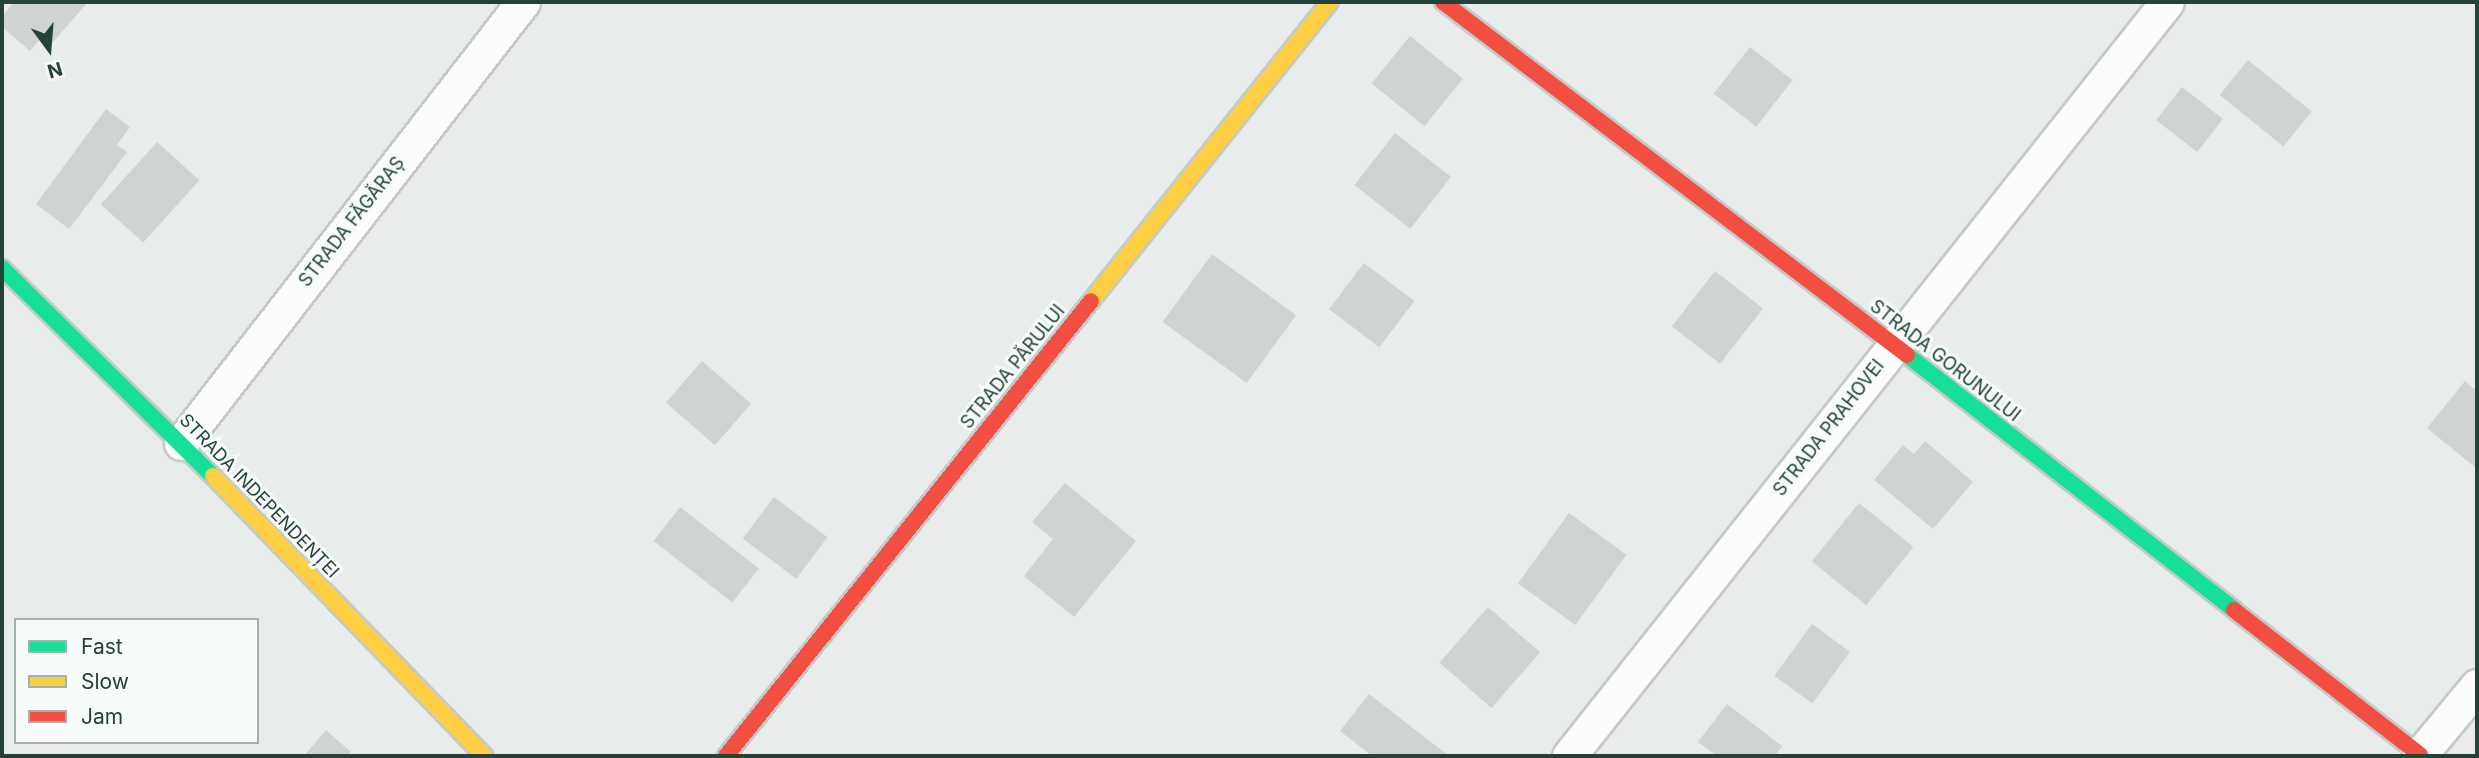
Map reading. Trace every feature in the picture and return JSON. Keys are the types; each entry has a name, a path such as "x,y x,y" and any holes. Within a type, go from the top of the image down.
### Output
{"street":[{"name":"STRADA FĂGĂRAȘ","path":"181,443 523,2"},
{"name":"STRADA PĂRULUI","path":"726,756 1330,2"},
{"name":"STRADA GORUNULUI","path":"1443,2 1895,346 2419,755"},
{"name":"STRADA PRAHOVEI","path":"1569,756 2168,2"},
{"name":"STRADA INDEPENDENȚEI","path":"2,268 181,443 479,755"},
{"path":"2419,755 2477,686"}],"building":[{"path":"14,2 88,2 53,42 44,35 30,51 2,27 2,16"},
{"path":"1410,36 1463,79 1424,126 1372,83"},
{"path":"1750,47 1793,80 1756,127 1714,93"},
{"path":"2248,60 2312,112 2283,147 2220,95"},
{"path":"2182,87 2223,119 2197,152 2156,120"},
{"path":"106,109 130,127 117,145 127,152 69,229 36,204"},
{"path":"1395,133 1451,177 1410,229 1354,185"},
{"path":"157,142 199,180 143,243 101,204"},
{"path":"1212,254 1296,315 1247,383 1163,322"},
{"path":"1364,263 1414,301 1379,347 1329,309"},
{"path":"1715,271 1763,309 1720,364 1672,326"},
{"path":"702,361 751,404 715,445 666,403"},
{"path":"2465,381 2477,391 2477,469 2427,428"},
{"path":"1925,441 1973,482 1933,529 1874,480 1903,445 1914,454"},
{"path":"1065,483 1136,541 1074,617 1024,576 1053,539 1032,522"},
{"path":"774,497 828,537 796,579 743,539"},
{"path":"1859,503 1913,547 1866,605 1812,561"},
{"path":"680,507 759,569 732,602 654,541"},
{"path":"1569,513 1626,555 1575,625 1518,583"},
{"path":"1488,607 1540,652 1492,708 1439,663"},
{"path":"1812,624 1850,652 1812,703 1774,676"},
{"path":"1369,694 1449,756 1372,756 1340,731"},
{"path":"1727,704 1782,746 1775,756 1717,756 1698,742"},
{"path":"326,730 351,752 347,756 304,756"}],"traffic: fast":[{"path":"2,268 213,476"},
{"path":"1907,355 2234,610"}],"traffic: slow":[{"path":"1091,301 1330,2"},
{"path":"213,476 484,756"}],"traffic: jam":[{"path":"1443,2 1907,355"},
{"path":"726,756 1091,301"},
{"path":"2234,610 2420,755"}]}
